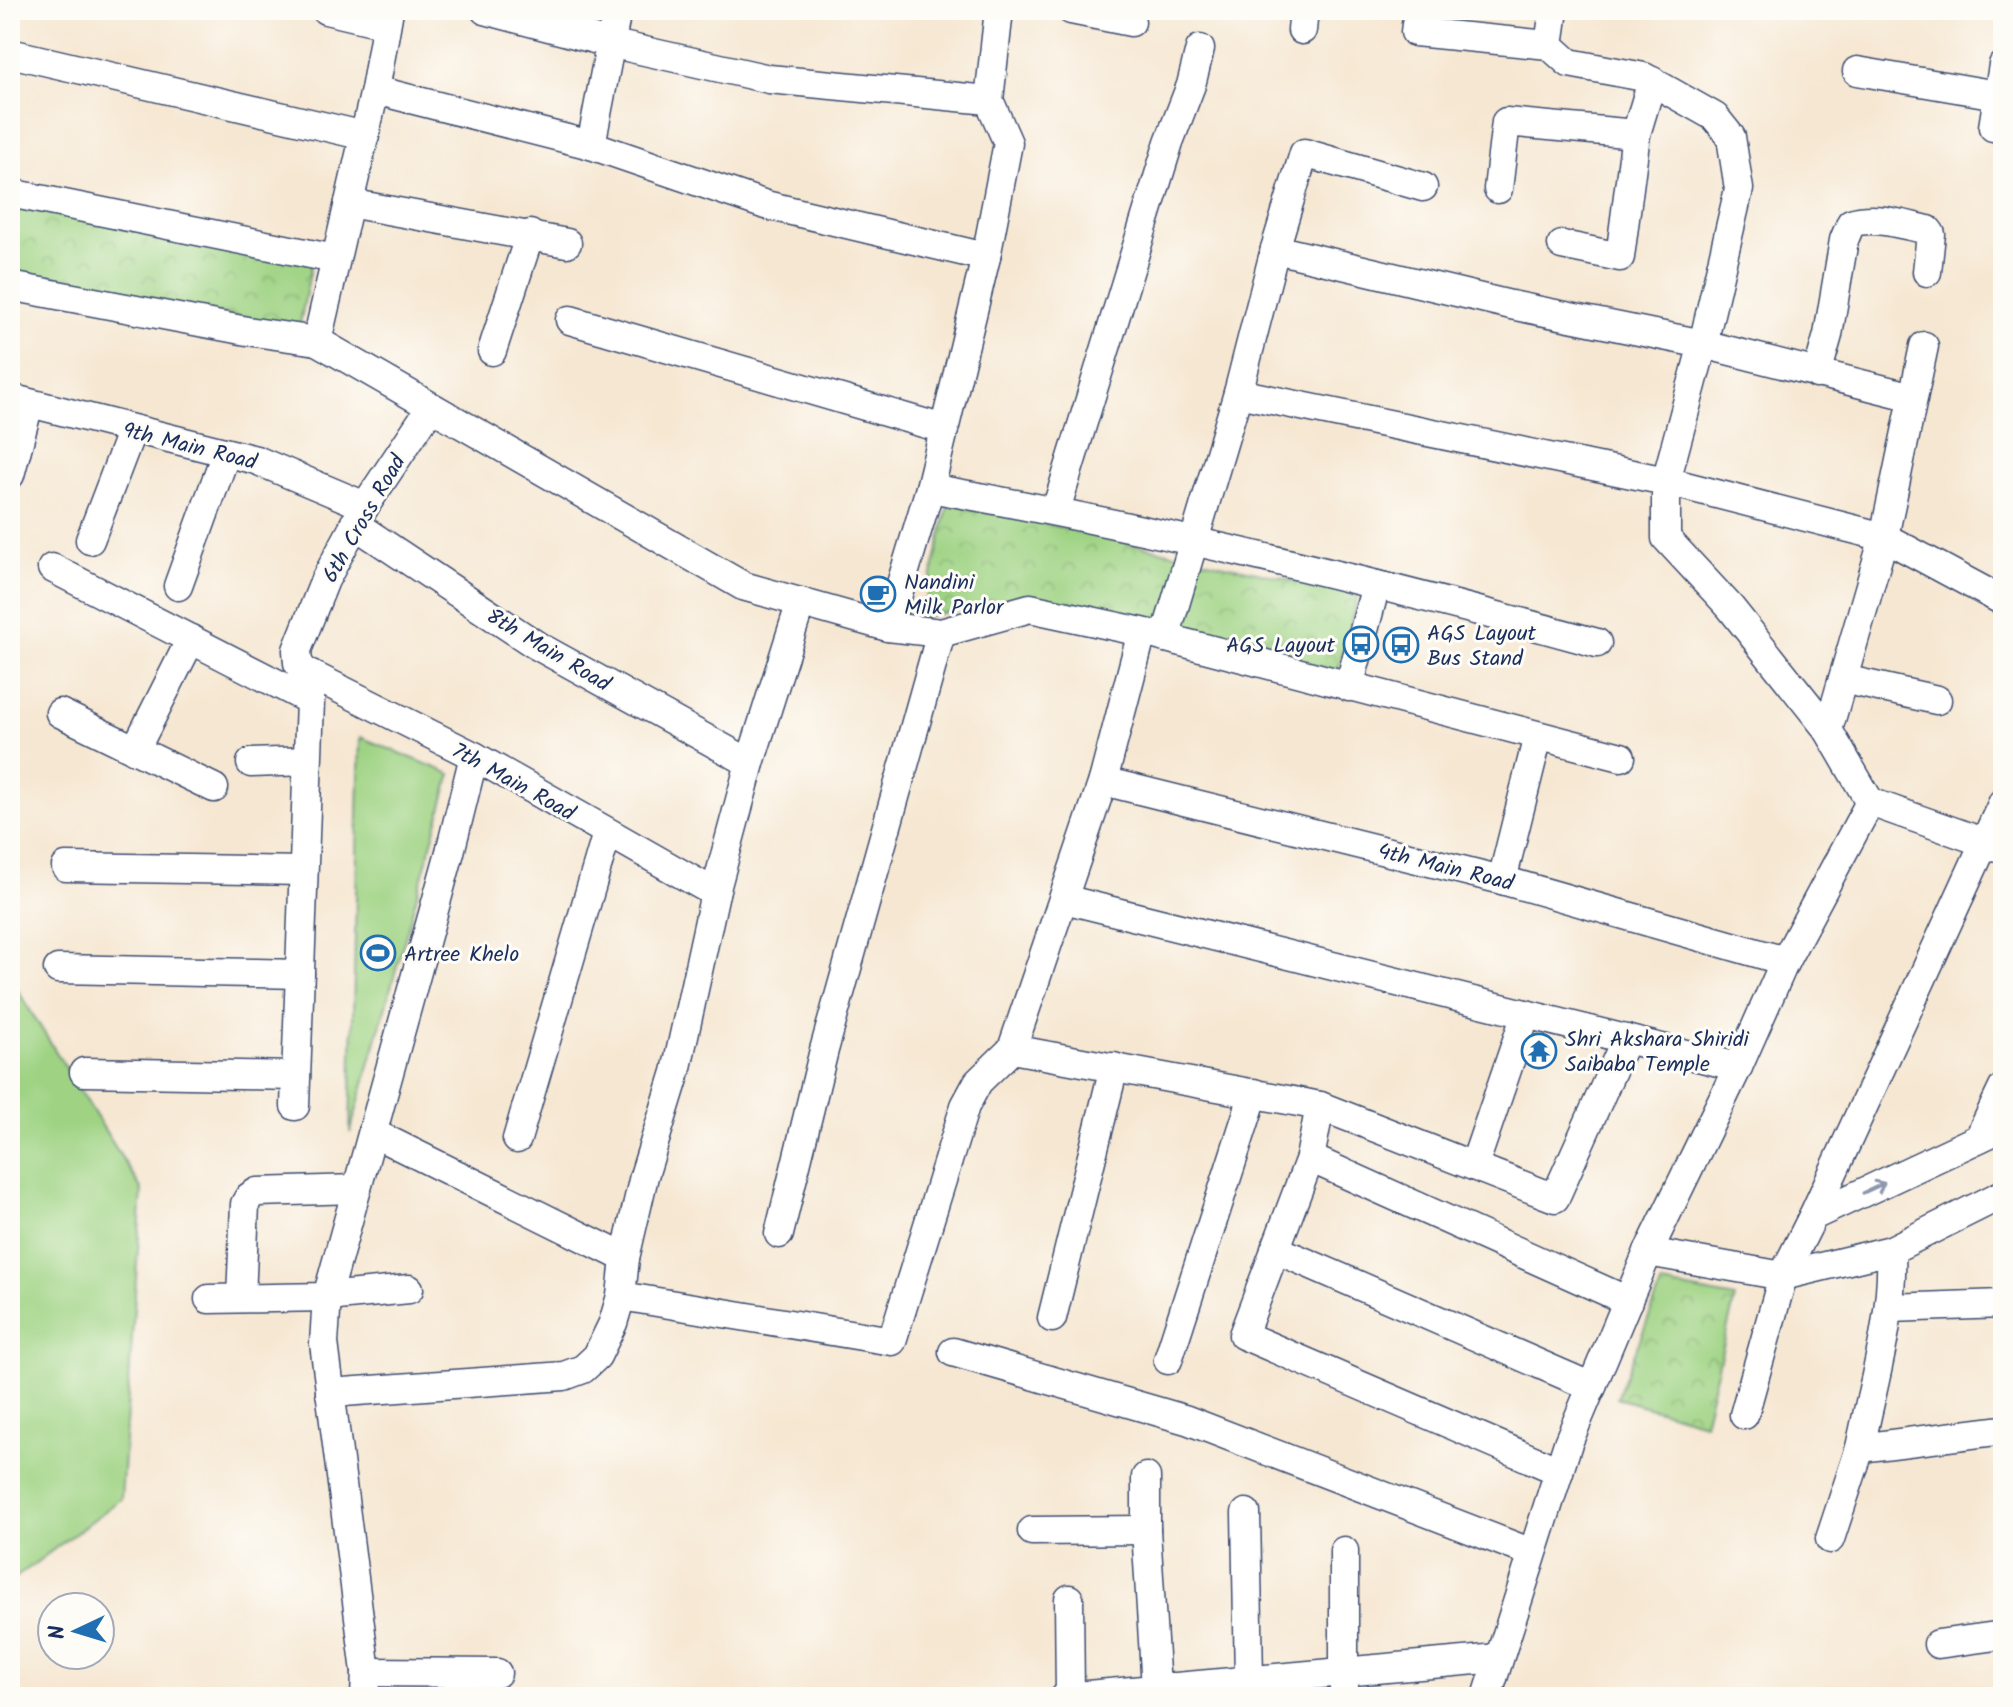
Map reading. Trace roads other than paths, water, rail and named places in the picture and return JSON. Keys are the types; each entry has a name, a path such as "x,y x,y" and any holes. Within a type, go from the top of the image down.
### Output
{"street":[{"path":"317,341 365,136 388,17 326,10"},
{"path":"485,10 609,43 769,79 989,100"},
{"path":"591,145 617,10"},
{"path":"888,627 930,488 986,257 1008,143 989,100 999,10"},
{"path":"1071,10 1131,22"},
{"path":"1418,10 1415,32 1549,45 1569,63 1644,77 1715,117 1731,137 1739,189 1703,344 1666,481 1666,538 1730,607 1828,730 1870,802 1994,845"},
{"path":"1549,45 1554,10"},
{"path":"1056,510 1200,49"},
{"path":"10,53 365,136"},
{"path":"1993,127 2003,65"},
{"path":"1857,71 1997,95"},
{"path":"1562,245 1620,257 1636,134 1652,81"},
{"path":"375,90 591,145 766,205 986,257"},
{"path":"1498,189 1505,125 1510,121 1636,134"},
{"path":"621,1296 892,1341 965,1106 978,1082 1012,1049 1154,635 1192,542 1238,393 1275,249 1304,153 1423,187"},
{"path":"10,193 335,259"},
{"path":"349,203 567,243"},
{"path":"1817,374 1828,335 1844,240 1851,223 1859,220 1893,223 1928,230 1931,234 1927,272"},
{"path":"492,351 530,234"},
{"path":"1275,249 1511,305 1703,344 1913,397"},
{"path":"10,286 247,331 317,341 743,586 888,627 941,633 1030,608 1154,635 1621,757"},
{"path":"570,320 944,429"},
{"path":"1828,730 1884,537 1924,346"},
{"path":"1238,393 1666,481 1884,537 2003,601"},
{"path":"10,475 19,401"},
{"name":"9th Main Road","path":"19,401 256,460 360,515"},
{"name":"6th Cross Road","path":"310,687 298,663 297,650 325,580 360,515 431,407"},
{"path":"90,540 132,430"},
{"path":"178,586 226,453"},
{"path":"930,488 1056,510 1376,585 1597,643"},
{"name":"8th Main Road","path":"360,515 536,645 750,763"},
{"name":"7th Main Road","path":"52,568 191,639 474,756 715,893"},
{"path":"1349,687 1376,585"},
{"path":"330,1393 564,1376 583,1369 597,1356 613,1323 621,1296 625,1258 644,1176 676,1072 715,893 750,763 801,602"},
{"path":"779,1234 824,1050 941,633"},
{"path":"135,750 191,639"},
{"path":"1843,679 1937,700"},
{"path":"295,1106 310,687"},
{"path":"60,713 214,788"},
{"path":"1502,880 1538,736"},
{"path":"474,756 327,1297 324,1343 366,1684 497,1673"},
{"path":"251,763 307,761"},
{"name":"4th Main Road","path":"1103,781 1502,880 1785,961"},
{"path":"1487,1697 1559,1471 1648,1252 1738,1067 1785,961 1870,802"},
{"path":"1744,1415 1783,1276 1994,845 2003,802"},
{"path":"517,1139 607,833"},
{"path":"66,867 303,871"},
{"path":"1064,899 1738,1067"},
{"path":"58,969 300,974"},
{"path":"1474,1166 1526,1014"},
{"path":"1012,1049 1320,1106 1555,1198 1626,1039"},
{"path":"1052,1318 1114,1067"},
{"path":"84,1072 296,1076"},
{"path":"1813,1216 1991,1133 2003,1088"},
{"path":"1168,1360 1254,1093"},
{"path":"1320,1106 1310,1158 1243,1335 1559,1471"},
{"path":"373,1133 625,1258"},
{"path":"1310,1158 1628,1301"},
{"path":"241,1298 245,1204 249,1197 257,1192 357,1189"},
{"path":"1648,1252 1783,1276 1891,1250 2003,1194"},
{"path":"1275,1249 1592,1387"},
{"path":"1830,1539 1860,1448 1890,1308 1893,1278 1891,1250"},
{"path":"209,1299 327,1297 409,1289"},
{"path":"1890,1308 2003,1304"},
{"path":"953,1352 1187,1420 1532,1553"},
{"path":"1860,1448 2003,1430"},
{"path":"1146,1477 1146,1530 1156,1688"},
{"path":"1246,1513 1249,1680"},
{"path":"1032,1531 1146,1530"},
{"path":"1344,1551 1344,1684"},
{"path":"1069,1599 1068,1696 1249,1680 1344,1684 1498,1658"},
{"path":"1938,1644 2003,1635"}],"place":[{"name":"Nandini Milk Parlor","path":"878,594"},
{"name":"AGS Layout","path":"1361,644"},
{"name":"AGS Layout Bus Stand","path":"1401,645"},
{"name":"Artree Khelo","path":"378,953"},
{"name":"Shri Akshara Shiridi Saibaba Temple","path":"1539,1051"}]}
